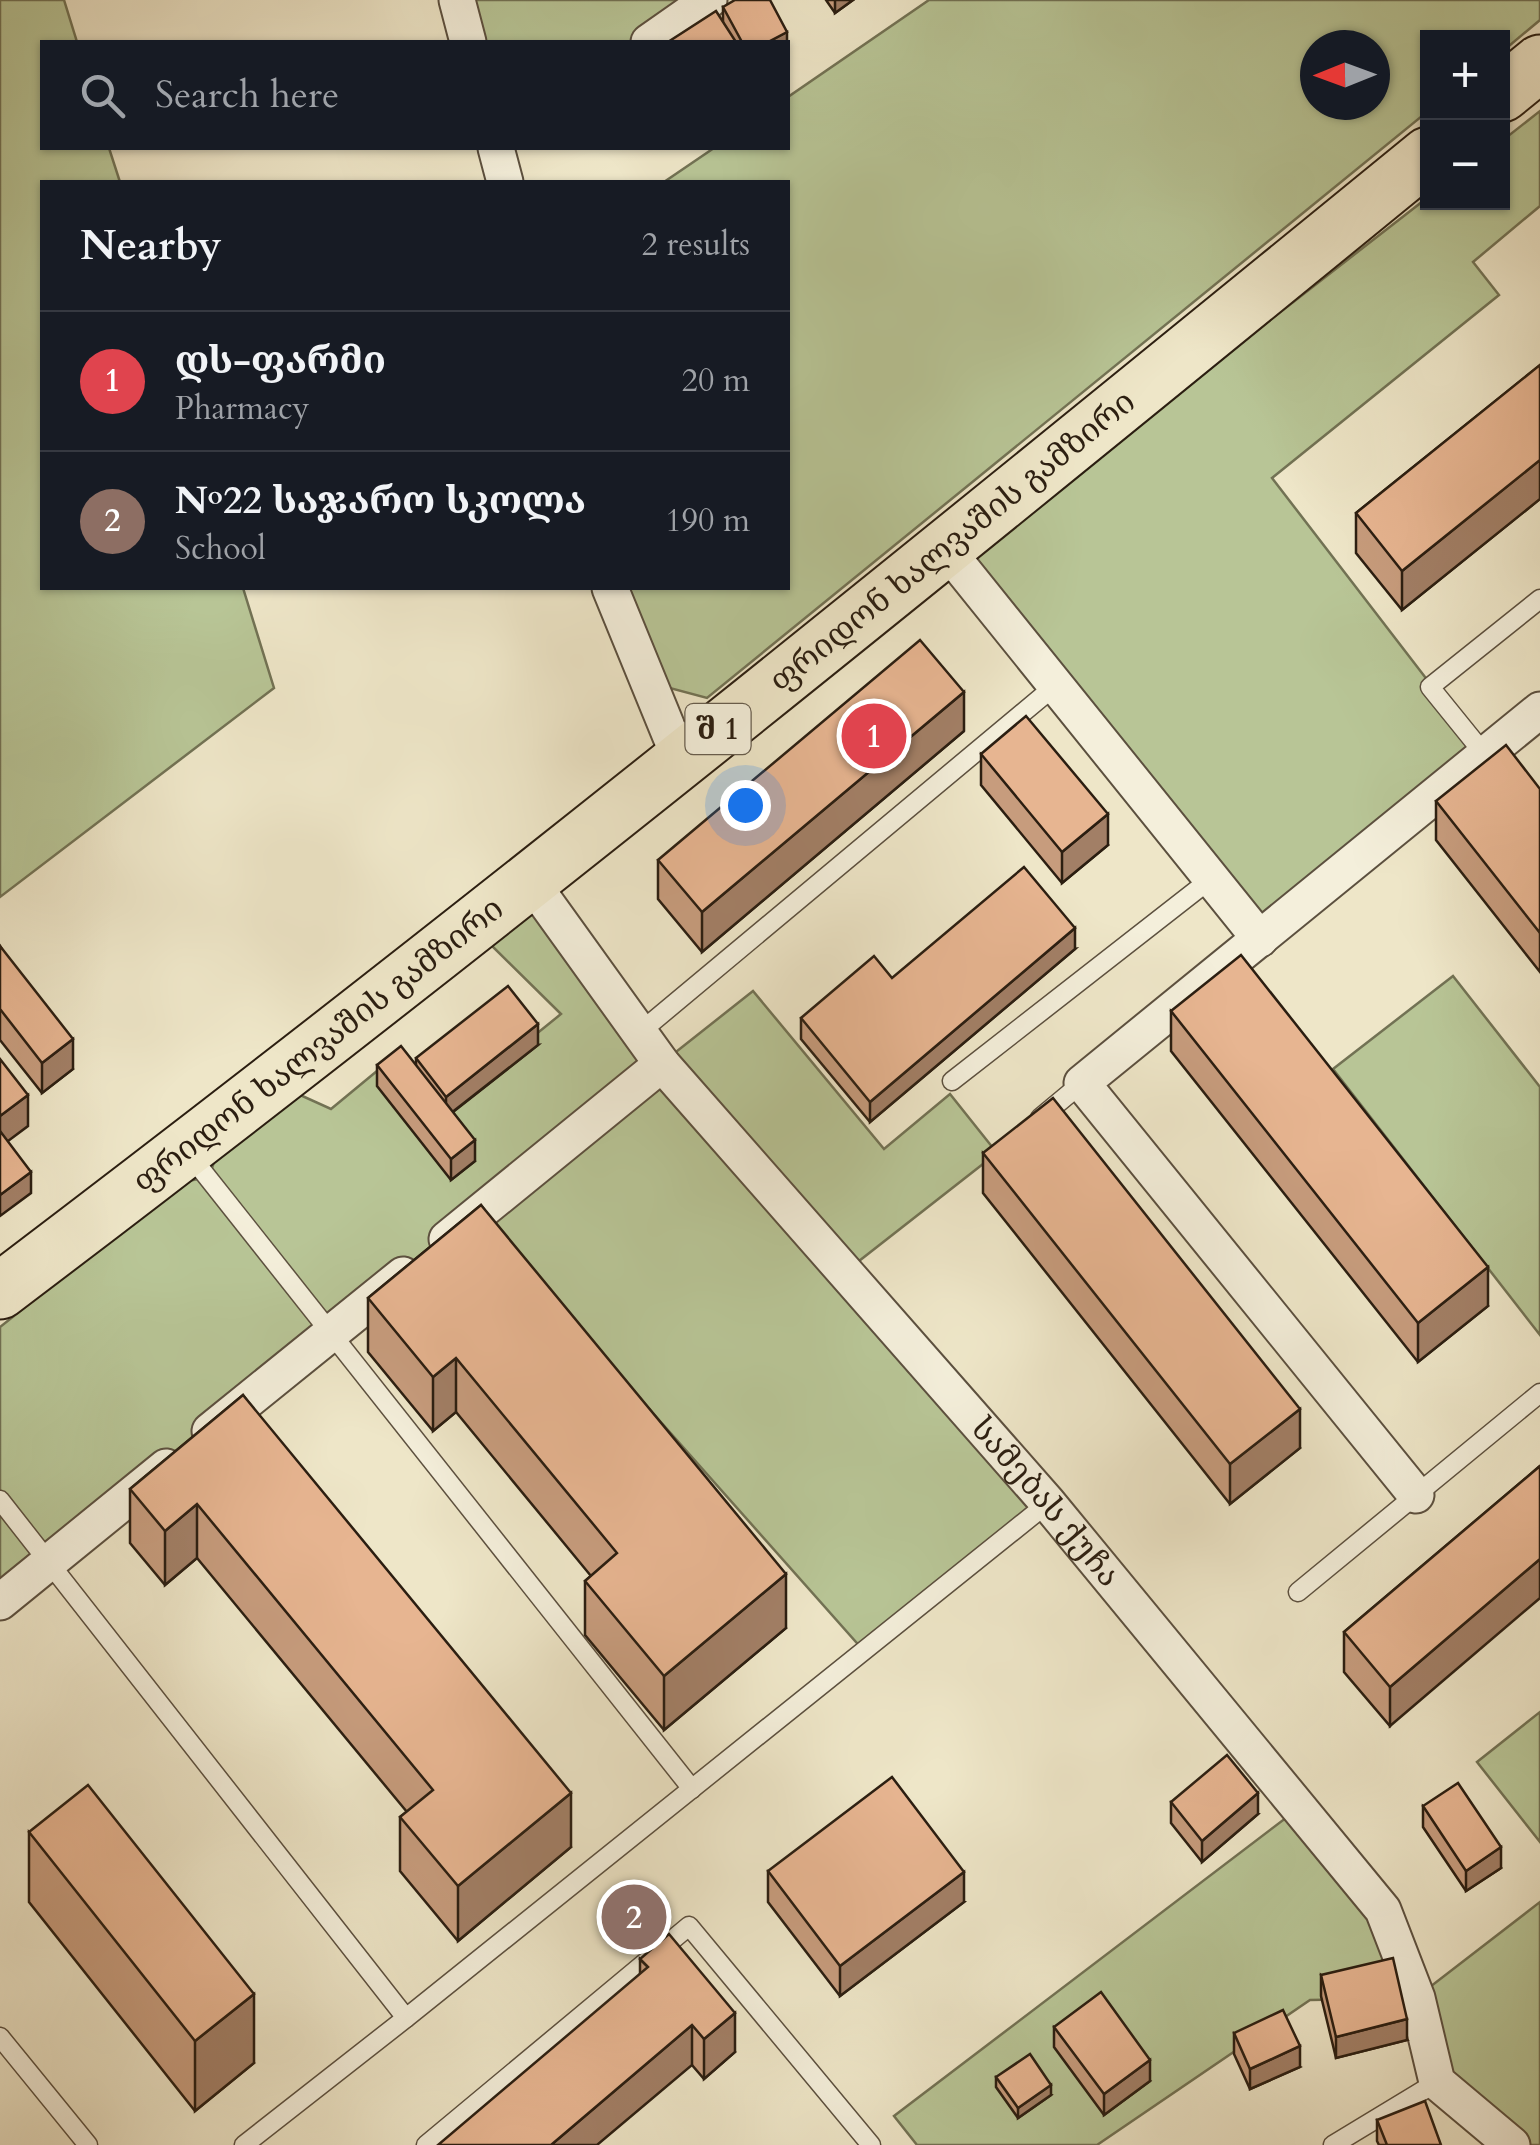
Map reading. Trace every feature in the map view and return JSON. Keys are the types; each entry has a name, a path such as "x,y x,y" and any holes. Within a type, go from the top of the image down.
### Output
{"main road":[{"path":"1510,87 1540,63"},
{"name":"ფრიდონ ხალვაშის გამზირი","path":"0,1290 186,1150 943,551 1420,162"}],"street":[{"path":"456,0 467,40"},
{"path":"651,40 710,0"},
{"path":"497,150 505,180"},
{"path":"943,551 962,569 1260,938"},
{"path":"611,590 680,759"},
{"path":"1416,1495 1082,1083 1499,751 1540,710"},
{"name":"სამებას ქუჩა","path":"530,879 662,1064 1048,1503 1383,1910 1417,1998 1437,2082"},
{"path":"0,1602 662,1064"},
{"path":"1437,2082 1512,2145"}],"lane":[{"path":"1499,751 1430,687 1540,599"},
{"path":"639,1033 1056,685"},
{"path":"952,1082 1212,878"},
{"path":"1026,1130 1082,1083"},
{"path":"186,1150 692,1789"},
{"path":"1298,1592 1540,1393"},
{"path":"0,1500 406,2018"},
{"path":"244,2145 1048,1503"},
{"path":"426,2145 689,1926 871,2145"},
{"path":"0,2038 88,2145"},
{"path":"1333,2145 1437,2082"}],"green space":[{"path":"0,0 64,0 76,40 40,40 40,150 110,150 119,180 40,180 40,590 244,590 274,688 0,897"},
{"path":"457,0 709,0 652,40 467,40"},
{"path":"929,0 1540,0 1540,20 1510,45 1510,30 1420,30 1420,118 707,698 651,683 611,590 790,590 790,180 667,180 711,150 790,150 790,96"},
{"path":"1540,111 1540,206 1473,262 1499,295 1272,478 1485,755 1260,939 962,569 973,551 1420,203 1420,210 1510,210 1510,135"},
{"path":"542,898 662,1063 753,991 884,1149 950,1094 997,1153 845,1272 1048,1503 864,1651 477,1215 0,1602 0,1327 183,1182 209,1177 216,1156 298,1094 331,1109 400,1052 451,1103 561,1014 489,943"},
{"path":"1453,976 1540,1087 1540,1335 1333,1069"},
{"path":"1540,1712 1540,1842 1477,1762"},
{"path":"1299,1808 1417,1997 1540,1902 1540,2145 1512,2145 1437,2082 1417,1998 1310,2000 1097,2145 917,2145 894,2116"}],"building":[{"path":"735,0 770,0 787,32 772,40 741,40 723,7"},
{"path":"716,11 735,40 671,40"},
{"path":"1540,365 1540,460 1402,571 1356,513"},
{"path":"920,640 964,692 702,912 658,860"},
{"path":"1026,716 1108,814 1062,852 981,754"},
{"path":"1506,745 1540,789 1540,933 1436,801"},
{"path":"1024,867 1075,928 870,1102 801,1018 874,956 892,978"},
{"path":"0,946 73,1039 42,1063 0,1009"},
{"path":"1241,955 1488,1267 1418,1323 1171,1011"},
{"path":"508,986 538,1024 446,1097 416,1058"},
{"path":"401,1046 475,1140 451,1159 377,1065"},
{"path":"0,1059 28,1095 0,1116"},
{"path":"1053,1098 1300,1409 1230,1464 983,1153"},
{"path":"0,1131 31,1172 0,1195"},
{"path":"481,1205 786,1574 664,1676 585,1581 617,1553 456,1358 433,1377 368,1298"},
{"path":"243,1395 571,1793 458,1886 400,1817 433,1790 197,1504 165,1531 130,1489"},
{"path":"1540,1466 1540,1559 1390,1687 1344,1632"},
{"path":"1227,1755 1258,1793 1202,1841 1171,1802"},
{"path":"892,1777 964,1872 840,1966 768,1871"},
{"path":"1458,1783 1501,1847 1466,1871 1423,1806"},
{"path":"88,1785 254,1994 195,2041 29,1832"},
{"path":"669,1934 735,2013 704,2039 692,2025 551,2145 438,2145 648,1967 640,1959"},
{"path":"1393,1958 1407,2019 1336,2037 1321,1975"},
{"path":"1101,1992 1150,2060 1104,2094 1054,2027"},
{"path":"1283,2010 1300,2046 1250,2069 1234,2033"},
{"path":"1030,2054 1051,2085 1018,2108 996,2077"},
{"path":"1425,2101 1441,2145 1387,2145 1377,2120"}],"place":[{"name":"დს-ფარმი","path":"874,736"},
{"name":"№22 საჯარო სკოლა","path":"634,1917"}]}
